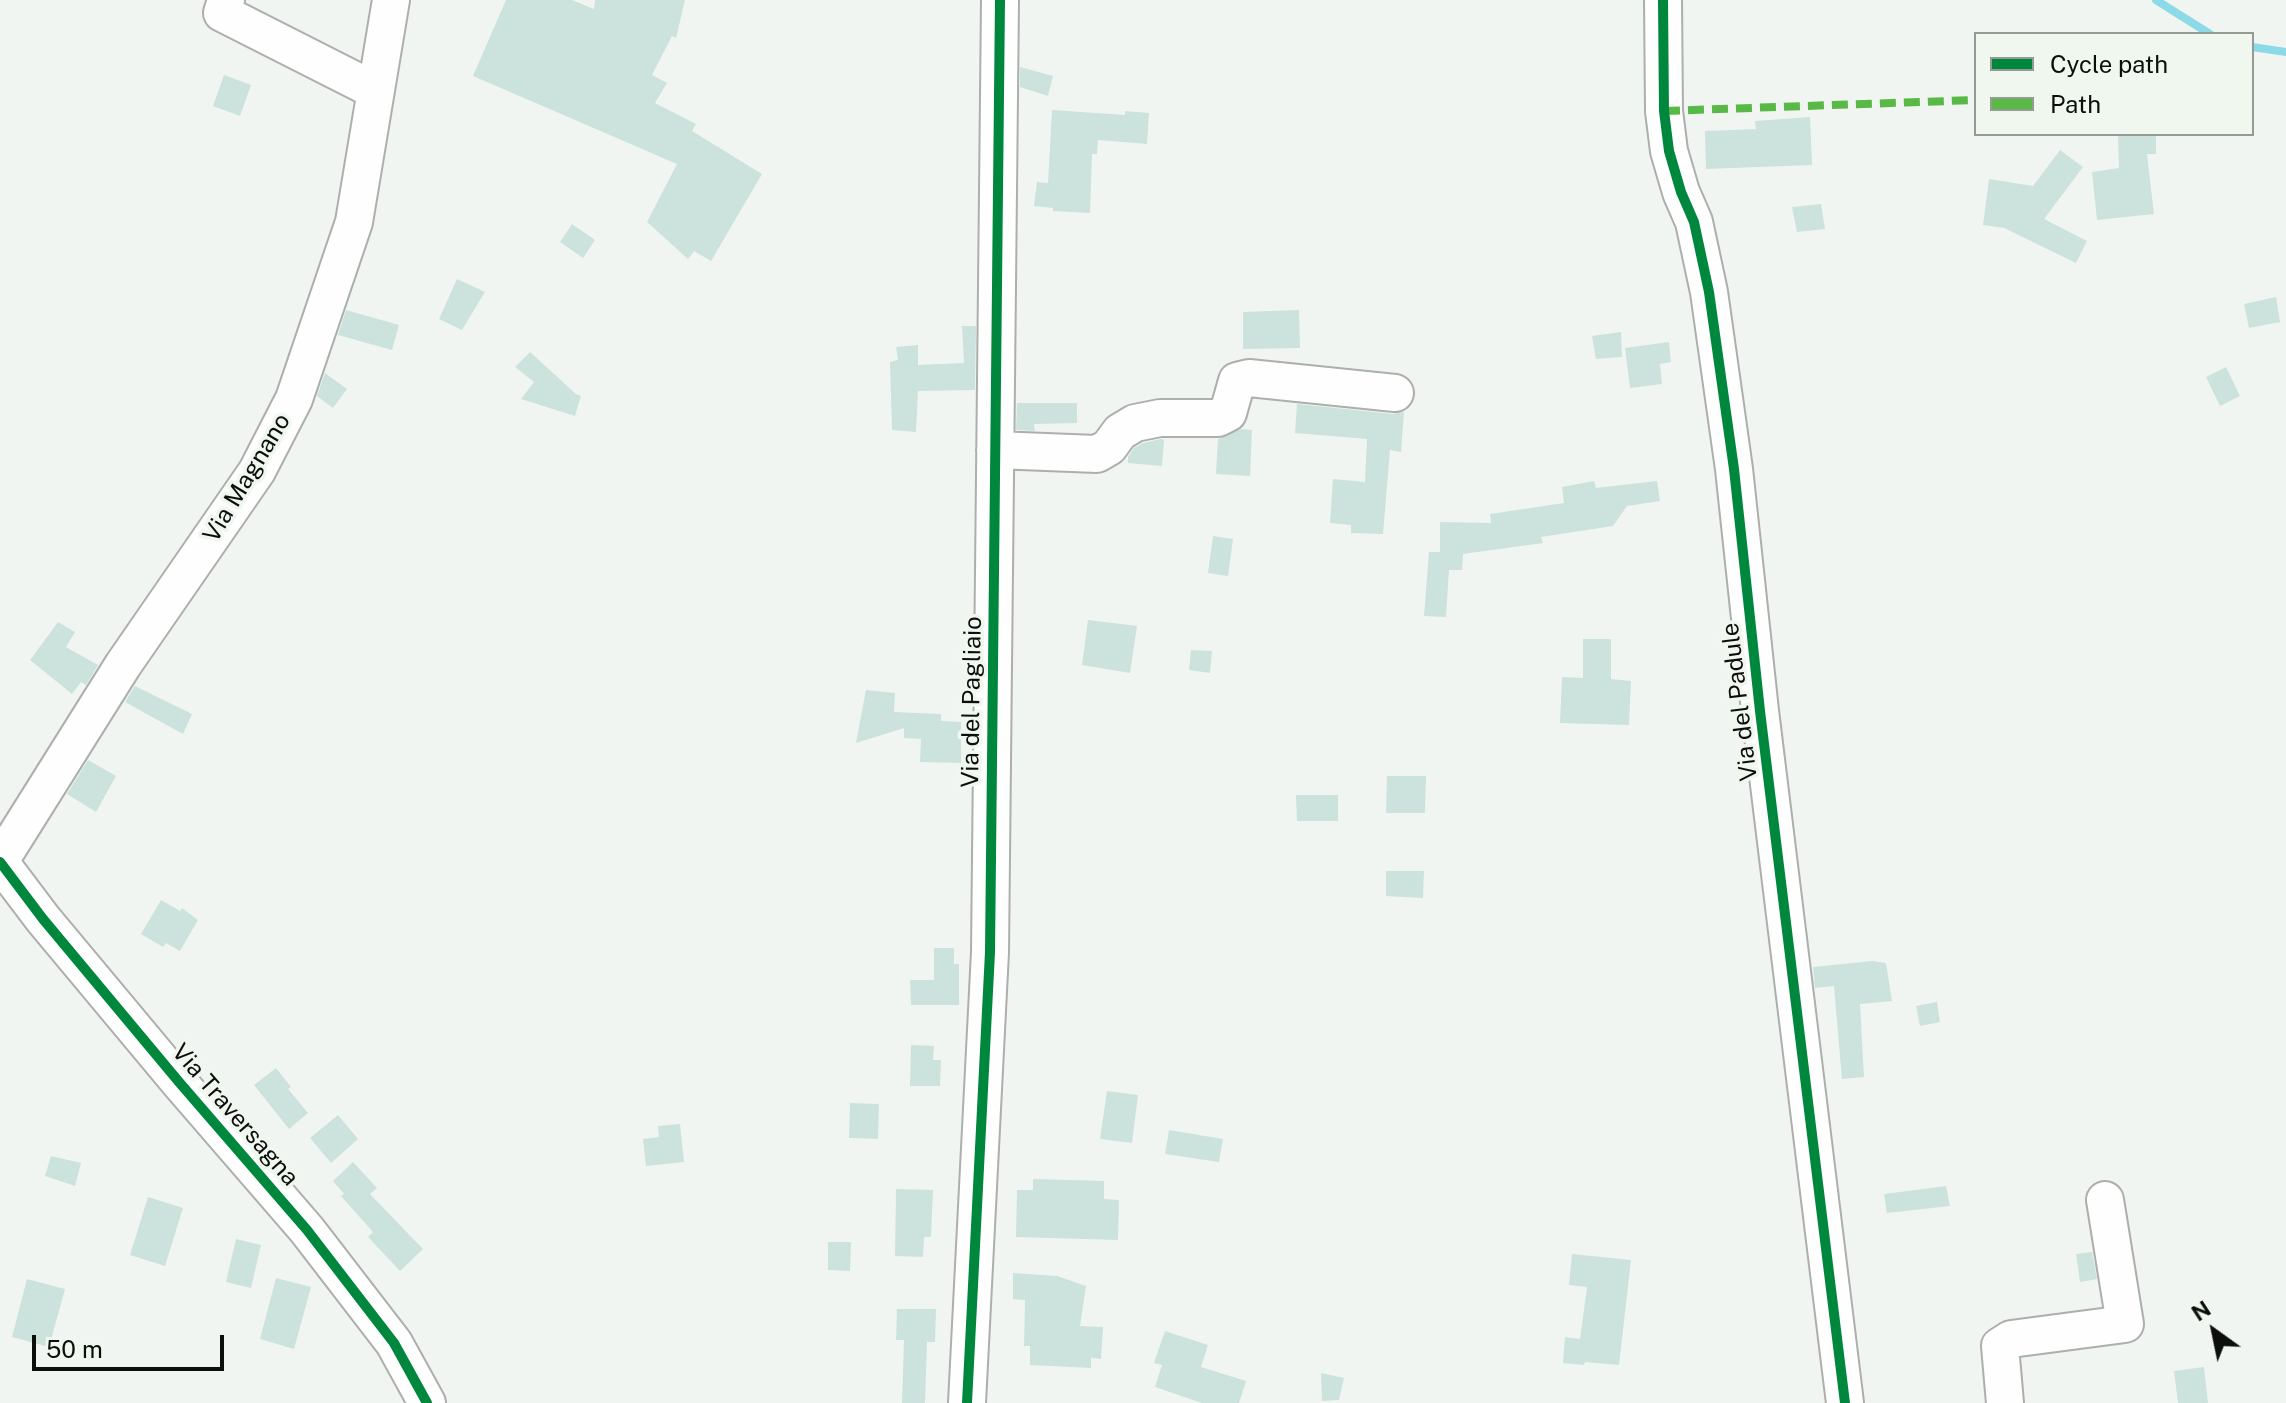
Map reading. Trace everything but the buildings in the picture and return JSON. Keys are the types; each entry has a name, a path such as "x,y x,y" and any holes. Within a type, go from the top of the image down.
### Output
{"street":[{"path":"226,0 222,13 376,91"},
{"name":"Via Magnano","path":"0,861 123,665 257,471 294,399 354,222 391,0"},
{"name":"Via del Pagliaio","path":"967,1403 990,952 1000,0"},
{"name":"Via del Padule","path":"1663,4 1664,111 1669,151 1697,236 1709,292 1732,455 1760,711 1845,1403"},
{"path":"995,450 1097,454 1109,447 1120,432 1135,423 1160,418 1218,418 1228,413 1237,381 1249,378 1395,393"},
{"name":"Via Traversagna","path":"0,861 43,919 307,1230 394,1343 427,1403"},
{"path":"2005,1403 1998,1353 2000,1346 2011,1339 2125,1324 2105,1200"}],"waterway":[{"path":"2156,0 2207,32"},
{"path":"2254,47 2286,52"}],"marked path":[{"path":"1664,111 1974,100"}],"cycle path":[{"path":"967,1403 990,952 1000,0"},
{"path":"1663,0 1664,111 1669,151 1694,222 1709,292 1734,469 1760,711 1845,1403"},
{"path":"0,862 43,919 307,1230 394,1343 427,1403"}]}
